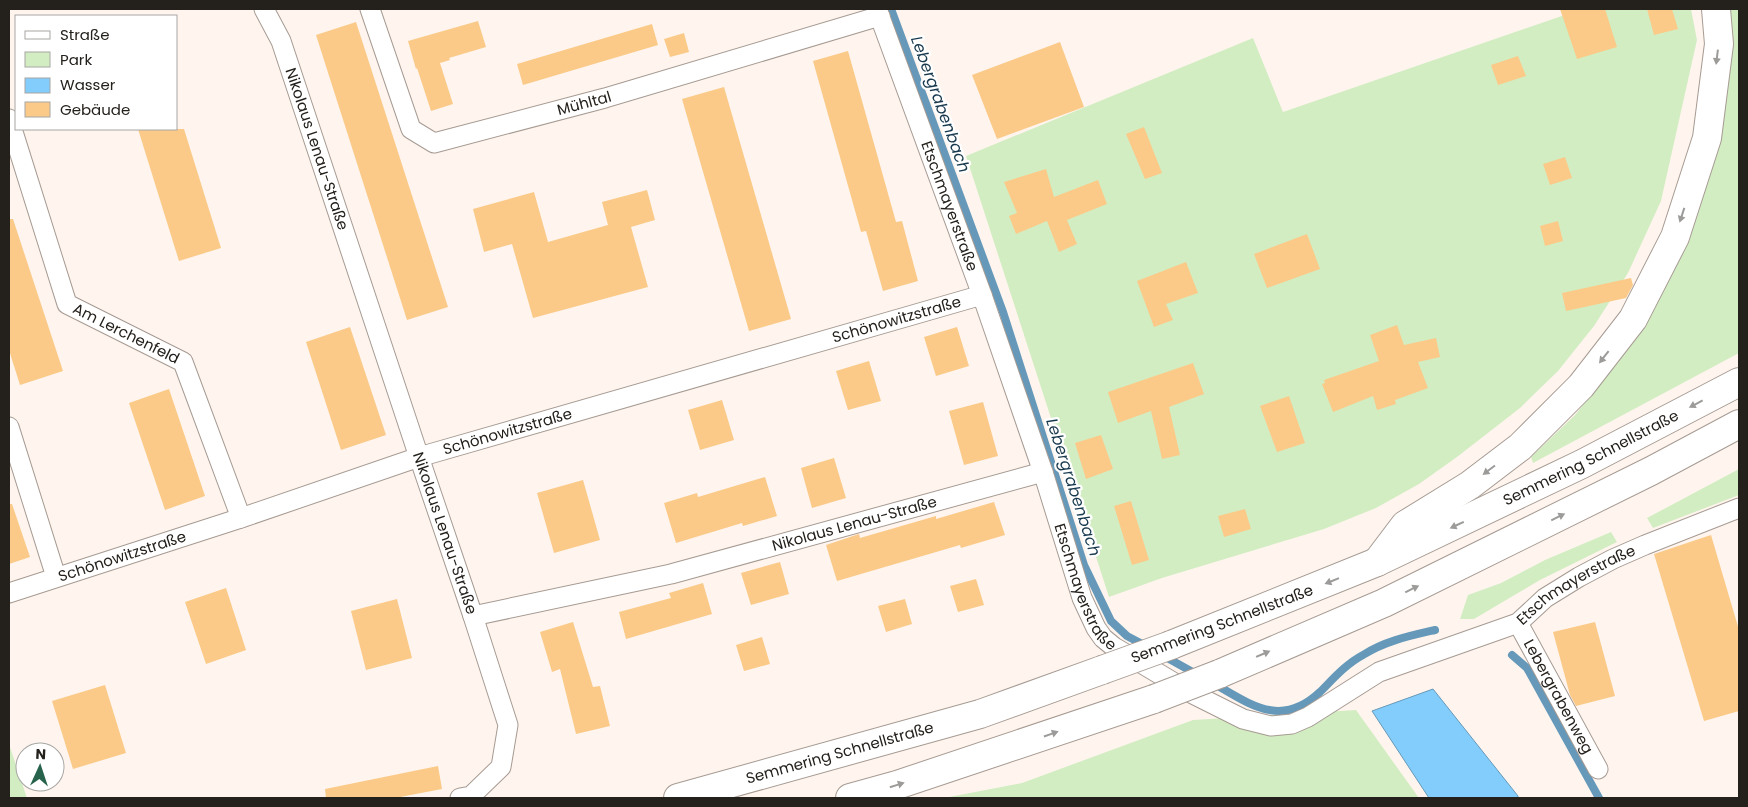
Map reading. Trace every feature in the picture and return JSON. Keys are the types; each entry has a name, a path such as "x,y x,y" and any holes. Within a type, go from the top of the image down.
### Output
{"highway":[{"path":"1377,562 1405,525 1470,485 1520,447 1581,386 1633,319 1675,237 1706,138 1719,44 1716,9"},
{"name":"Semmering Schnellstraße","path":"678,798 980,714 1171,645 1377,562 1582,464 1739,382"},
{"path":"850,798 897,785 1154,699 1219,674 1384,603 1651,471 1739,424"}],"street":[{"name":"Nikolaus Lenau-Straße","path":"264,9 284,50 419,457 474,616 671,574 1042,472"},
{"name":"Mühltal","path":"370,9 411,129 434,144 604,98 878,12"},
{"name":"Etschmayerstraße","path":"878,12 982,295 1042,472 1082,598 1096,628 1103,638 1114,647 1193,694 1243,719 1271,726 1292,724 1308,717 1379,672 1518,623 1545,598 1579,577 1645,545 1739,508"},
{"name":"Am Lerchenfeld","path":"9,118 67,304 183,362 241,518"},
{"name":"Schönowitzstraße","path":"9,593 241,518 419,457 982,295"},
{"path":"9,427 56,577"},
{"path":"465,797 501,767 508,725 474,616"},
{"name":"Lebergrabenweg","path":"1518,623 1598,769"}],"green space":[{"path":"1582,9 1691,9 1697,40 1661,201 1628,273 1594,326 1558,371 1520,408 1457,457 1419,484 1376,508 1324,529 1162,578 1109,597 966,156 1253,38 1283,112"},
{"path":"1728,9 1739,9 1739,353 1533,463 1531,457 1575,415 1626,352 1652,309"},
{"path":"1739,469 1739,495 1653,528 1647,518"},
{"path":"1611,532 1617,542 1540,580 1474,619 1460,619 1468,595 1501,583 1545,560"},
{"path":"1356,710 1419,798 944,798 1022,783 1193,720"},
{"path":"9,744 15,762 15,792 25,792 27,798 9,798"}],"water":[{"path":"1433,689 1518,798 1429,798 1372,711"}],"building":[{"path":"1560,9 1605,9 1617,47 1577,59"},
{"path":"1647,9 1672,9 1678,29 1654,35"},
{"path":"478,21 486,47 449,58 450,60 440,63 453,104 431,111 408,41"},
{"path":"356,22 448,307 407,320 316,35"},
{"path":"652,24 658,45 523,85 517,64"},
{"path":"684,33 689,52 670,57 664,39"},
{"path":"1060,42 1084,107 997,139 972,75"},
{"path":"848,51 896,222 902,221 918,281 883,291 866,231 861,232 813,61"},
{"path":"1518,56 1526,76 1498,85 1491,65"},
{"path":"724,87 791,319 749,331 682,99"},
{"path":"1144,127 1162,173 1145,179 1126,134"},
{"path":"184,129 221,248 179,261 138,130"},
{"path":"1565,157 1572,178 1550,185 1543,164"},
{"path":"1046,169 1054,197 1098,180 1107,204 1067,220 1077,244 1059,252 1047,221 1016,234 1009,216 1017,213 1004,182"},
{"path":"647,190 655,220 631,227 648,287 533,318 512,244 484,252 473,209 534,192 548,242 608,225 602,202"},
{"path":"9,219 13,219 63,371 20,385 9,350"},
{"path":"1558,221 1563,241 1545,246 1540,226"},
{"path":"1307,234 1320,269 1267,288 1254,254"},
{"path":"1186,262 1198,293 1166,304 1173,320 1154,327 1137,281"},
{"path":"1631,278 1633,285 1626,298 1566,311 1562,293"},
{"path":"1397,325 1404,345 1436,338 1440,357 1418,362 1428,388 1395,400 1396,404 1377,410 1373,396 1333,412 1322,384 1325,383 1324,380 1379,361 1370,335"},
{"path":"350,327 386,435 341,450 306,342"},
{"path":"957,327 969,366 936,376 924,337"},
{"path":"869,361 881,401 848,410 836,371"},
{"path":"1193,363 1204,394 1169,407 1180,455 1162,459 1151,411 1118,423 1108,392"},
{"path":"169,389 205,496 165,510 129,403"},
{"path":"1289,396 1305,443 1277,452 1260,406"},
{"path":"722,400 734,440 700,450 688,410"},
{"path":"983,402 998,456 964,465 949,411"},
{"path":"1101,435 1113,469 1086,479 1075,443"},
{"path":"834,458 846,498 812,508 801,468"},
{"path":"765,477 777,516 743,526 742,523 676,543 664,503 697,493 698,497"},
{"path":"583,480 600,540 554,553 537,493"},
{"path":"1131,501 1149,560 1132,565 1114,506"},
{"path":"994,502 1005,535 961,548 960,545 837,581 826,545 859,534 860,538 936,516 936,519"},
{"path":"9,504 12,504 30,557 9,564"},
{"path":"1245,509 1251,529 1224,537 1218,516"},
{"path":"1711,535 1739,630 1739,711 1704,721 1654,554"},
{"path":"780,562 789,594 751,605 741,573"},
{"path":"976,579 984,605 958,612 950,586"},
{"path":"703,583 712,614 626,639 619,612 671,598 669,593"},
{"path":"226,588 246,650 206,664 185,602"},
{"path":"397,599 412,658 366,670 351,611"},
{"path":"905,599 912,624 886,632 878,606"},
{"path":"573,622 593,687 600,686 610,726 576,734 560,669 552,672 540,632"},
{"path":"1595,622 1615,696 1576,706 1570,695 1553,632"},
{"path":"762,637 770,664 744,671 736,645"},
{"path":"105,685 126,753 73,769 52,701"},
{"path":"438,766 442,789 395,798 326,798 325,789"}],"waterway":[{"name":"Lebergrabenbach","path":"891,9 1003,312 1084,565 1111,621 1127,636 1146,646"},
{"name":"Lebergrabenbach","path":"1213,683 1253,705 1279,711 1292,709 1306,703 1345,667 1371,650 1435,630"},
{"name":"Lebergrabenbach","path":"1162,655 1198,675"},
{"name":"Lebergrabenbach","path":"1512,655 1527,668 1599,798"}]}
